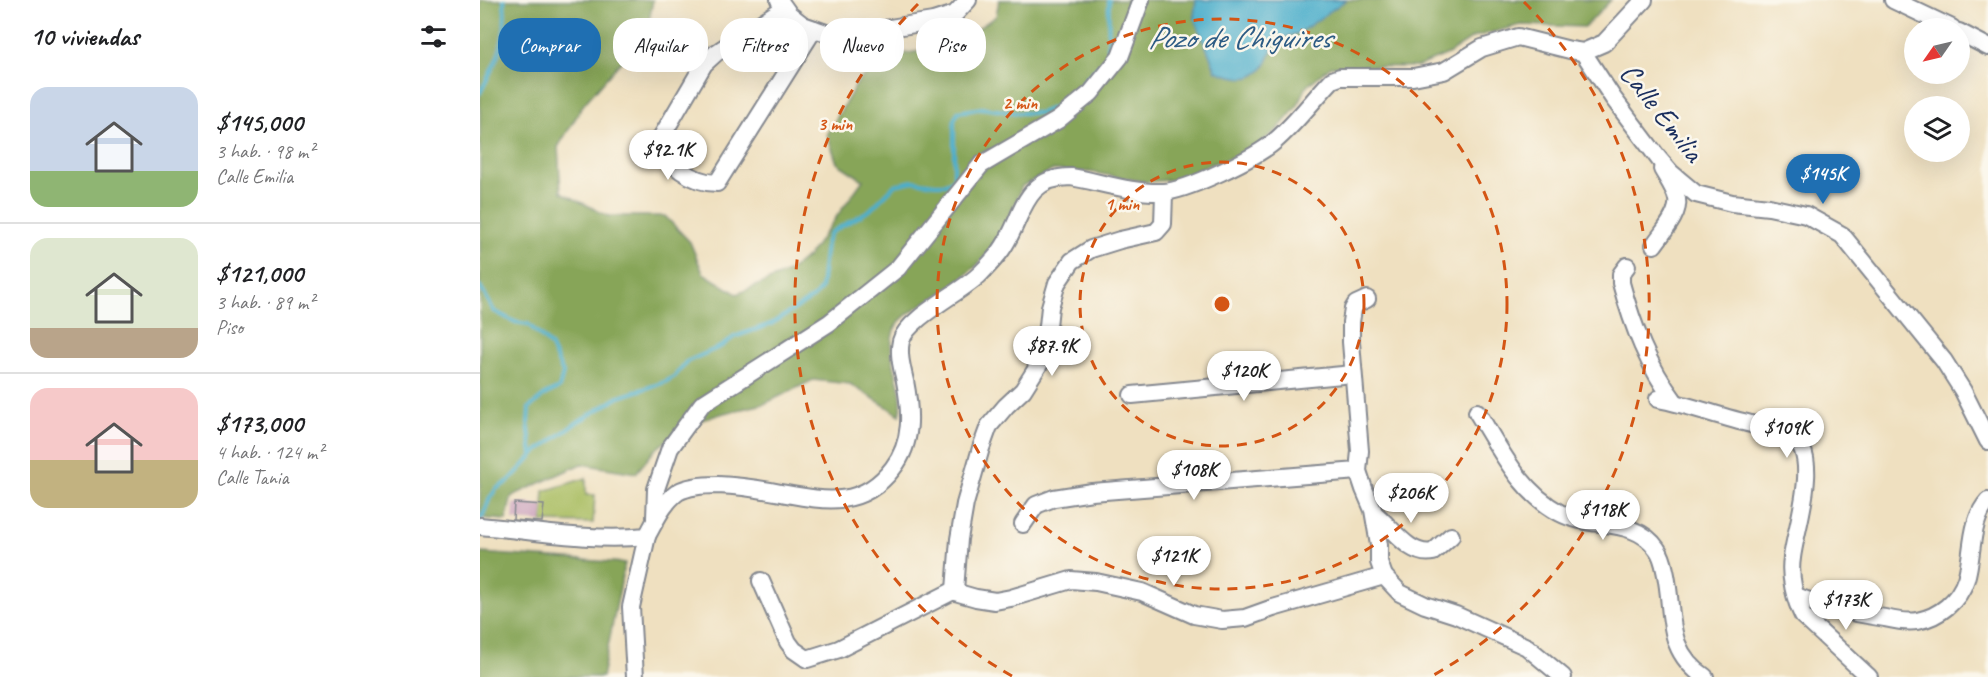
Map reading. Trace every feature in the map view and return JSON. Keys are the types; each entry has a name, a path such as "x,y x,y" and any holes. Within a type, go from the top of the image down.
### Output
{"street":[{"path":"814,29 717,183 705,183 671,162 662,153 659,141 704,64 781,4 789,15 803,26 814,29 826,33 847,35 933,21 954,14 968,0"},
{"path":"635,677 631,607 651,529 656,489 670,448 702,404 828,324 898,268 981,165 1058,120 1091,93 1120,57 1141,0"},
{"path":"651,529 663,507 679,491 705,485 738,486 815,500 843,500 865,494 882,482 904,447 910,427 900,360 901,340 908,326 980,274 1004,246 1028,195 1041,183 1059,177 1071,177 1146,192 1181,189 1252,156 1274,142 1332,80 1340,77 1413,77 1444,70 1482,48 1518,37 1583,52 1604,43 1644,0"},
{"path":"1900,1 1933,18"},
{"path":"1970,38 1988,47"},
{"name":"Calle Emilia","path":"1583,52 1613,98 1659,159 1696,194 1732,203 1769,207 1806,215 1842,235 1944,361 1963,391 1988,441"},
{"path":"1654,245 1673,216 1677,198 1659,159"},
{"path":"955,590 959,539 965,504 981,448 989,426 1023,390 1040,363 1050,307 1057,283 1072,261 1091,249 1156,232 1163,224 1164,192"},
{"path":"1627,266 1621,274 1621,283 1640,343 1657,378 1675,402"},
{"path":"1367,299 1356,304 1353,309 1351,342 1360,451 1358,471 1374,513 1379,561 1384,576 1400,593 1527,647 1563,677"},
{"path":"1132,395 1353,374"},
{"path":"1658,399 1752,424 1776,428 1800,443 1805,459 1806,478 1791,560 1796,596 1803,616 1869,677"},
{"path":"1476,412 1523,484 1539,500 1561,514 1579,521 1610,524 1629,529 1657,547 1663,561 1675,642 1683,657 1705,677"},
{"path":"1023,524 1036,505 1054,498 1092,492 1358,471"},
{"path":"1796,596 1828,608 1854,614 1915,622 1936,616 1954,602 1965,582 1971,559 1975,523 1981,509 1988,501"},
{"path":"1374,513 1410,546 1421,552 1433,552 1451,536"},
{"path":"480,526 586,537 651,529"},
{"path":"955,590 955,592 976,598 995,600 1011,598 1071,580 1096,582 1142,592 1194,615 1222,621 1245,618 1384,576"},
{"path":"761,581 788,642 794,650 807,658 839,649 955,590"}],"green space":[{"path":"480,0 653,0 650,18 613,18 613,71 584,104 558,147 561,192 608,216 665,216 690,242 703,273 737,294 788,272 809,255 863,180 837,163 827,134 859,80 869,72 904,72 904,54 916,52 916,72 986,72 986,23 996,16 999,0 1611,0 1585,27 1521,25 1474,37 1448,54 1417,67 1331,66 1307,86 1298,105 1278,129 1247,153 1211,164 1181,179 1146,182 1090,172 1053,170 1022,186 1000,234 979,263 952,286 911,311 894,330 892,352 901,394 900,415 850,384 813,380 764,404 686,425 655,450 636,473 581,464 512,496 506,520 480,518"},
{"path":"586,478 586,495 595,495 593,523 542,522 544,491"},
{"path":"480,553 625,563 602,677 480,677"}],"water":[{"name":"Pozo de Chiguires","path":"1196,0 1346,0 1299,33 1275,40 1264,67 1254,76 1242,78 1216,71 1194,17"}],"building":[{"path":"514,503 544,505 542,522 513,520"}],"waterway":[{"path":"480,93 492,70 503,38 504,0"},
{"path":"480,522 496,489 509,481 536,452 579,421 619,397 665,382 675,376 686,362 722,346 734,337 771,324 814,297 821,289 826,243 830,233 870,210 895,185 913,181 946,184 954,178 954,120 958,112 982,108 1017,113 1040,113 1071,100 1087,78 1108,58 1109,0"},
{"path":"480,286 494,311 515,322 528,324 550,345 563,373 559,388 546,394 529,408 528,422 532,455"}]}
